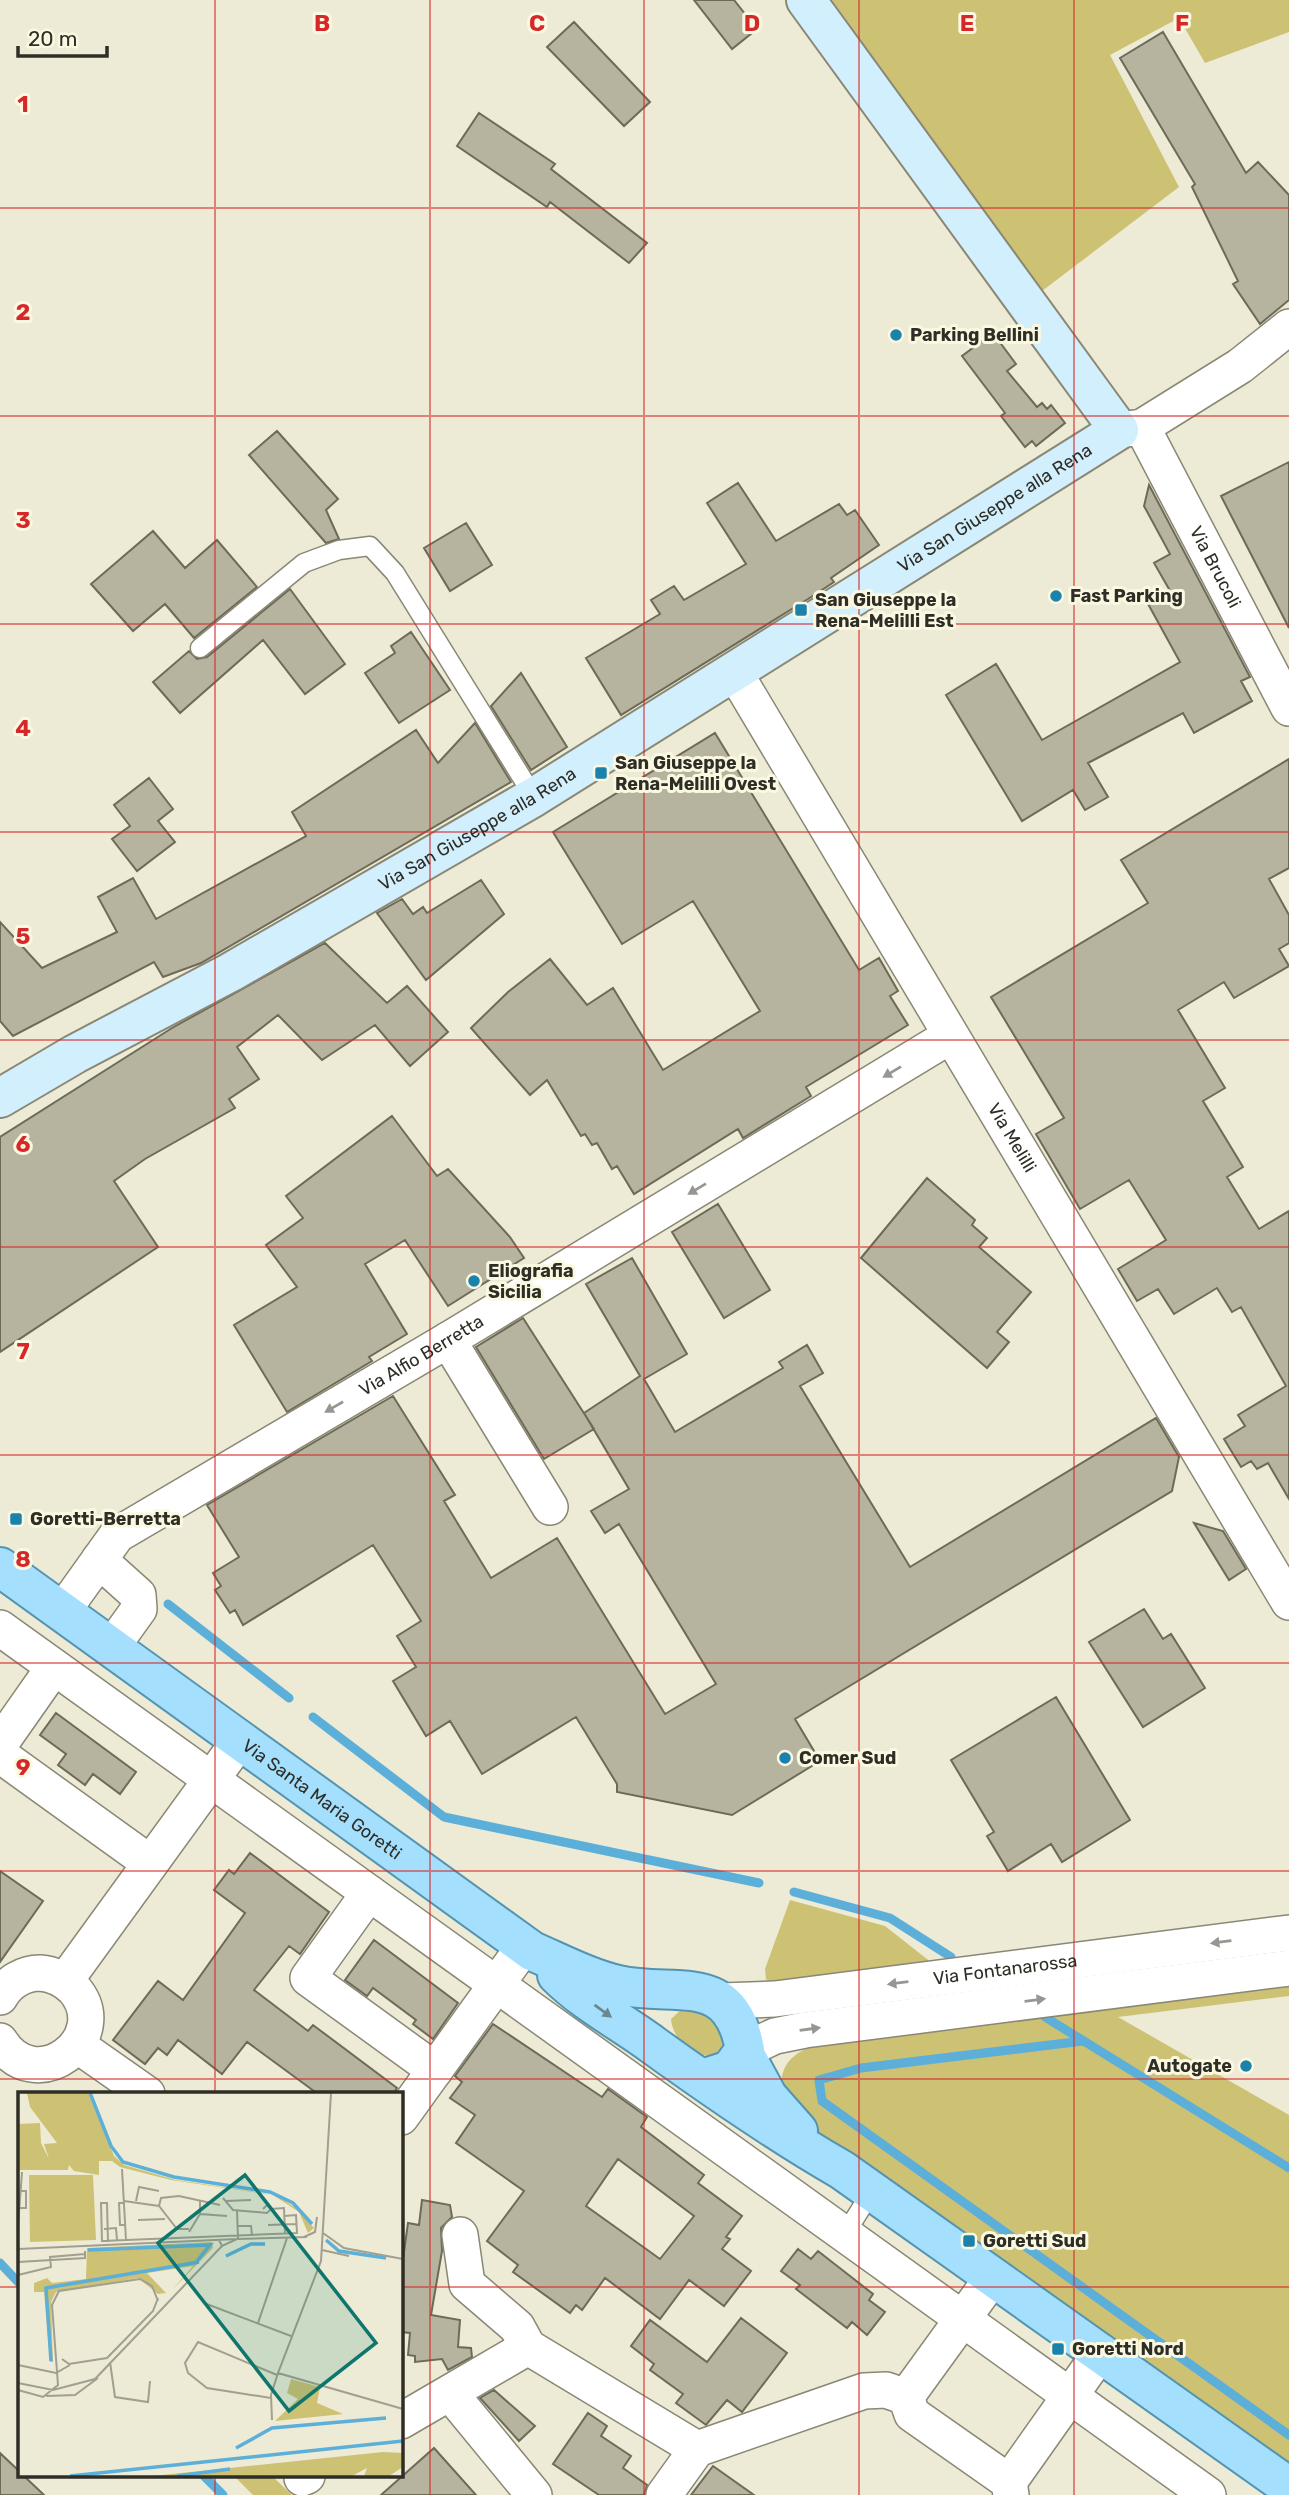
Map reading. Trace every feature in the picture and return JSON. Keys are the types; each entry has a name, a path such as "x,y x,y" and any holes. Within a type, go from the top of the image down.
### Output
{"main road":[{"path":"806,0 1130,428"},
{"name":"Via San Giuseppe alla Rena","path":"0,1098 75,1054 231,972 534,797 1130,428"},
{"name":"Via Santa Maria Goretti","path":"0,1567 528,1948 611,1983 665,1991"},
{"path":"528,1948 564,1983 655,2046 677,2065 702,2079 770,2128 857,2181 1289,2487"},
{"path":"655,2046 651,2015 665,1991 700,1991 722,2001 739,2024 753,2074 780,2115 857,2181"},
{"path":"702,2079 730,2070 745,2052"}],"street":[{"name":"Via San Giuseppe alla Rena","path":"1130,428 1240,366 1289,327"},
{"name":"Via Brucoli","path":"1130,428 1289,708"},
{"name":"Via Melilli","path":"734,673 1289,1602"},
{"name":"Via Alfio Berretta","path":"62,1612 117,1535 449,1340 950,1037"},
{"path":"449,1340 550,1507"},
{"path":"99,1560 138,1595 139,1609 111,1648"},
{"path":"0,1628 1208,2495"},
{"path":"0,1744 54,1667"},
{"path":"65,1981 240,1740"},
{"path":"0,1755 150,1863"},
{"path":"369,1893 308,1978 435,2070"},
{"name":"Via Fontanarossa","path":"722,2001 775,1999 1289,1933"},
{"path":"402,2116 497,1984 528,1948"},
{"name":"Via Fontanarossa","path":"745,2052 775,2036 805,2030 1289,1968"},
{"path":"0,2041 12,2056 25,2063 39,2065 67,2056 77,2045 86,2018 83,2004 65,1981 40,1973 27,1975 1,1992"},
{"path":"77,2045 144,2092"},
{"path":"460,2235 467,2284 517,2327 528,2347 697,2449"},
{"path":"906,2397 993,2277"},
{"path":"402,2420 528,2347"},
{"path":"906,2397 912,2414 1010,2488 1101,2353"},
{"path":"664,2495 697,2449 864,2391 886,2390 906,2397"},
{"path":"450,2393 534,2495"}],"lane":[{"path":"201,648 304,563 339,550 370,546 395,573 534,797"},
{"path":"845,2234 857,2181"}],"shaded area":[{"path":"832,0 1289,0 1289,32 1205,63 1179,18 1110,55 1179,187 1042,291"},
{"path":"790,1900 885,1926 932,1963 774,1985 766,1979 765,1969"},
{"path":"1289,1986 1289,1996 1118,2017 1289,2115 1289,2467 804,2122 781,2092 783,2074 789,2061 801,2051 818,2043"},
{"path":"683,2008 705,2016 716,2025 725,2046 717,2055 693,2052 676,2035 671,2019"},
{"path":"236,2478 274,2478 292,2495 253,2495"}],"building":[{"path":"694,0 734,0 757,29 732,49"},
{"path":"574,22 650,102 624,126 547,47"},
{"path":"1163,32 1246,173 1258,162 1289,195 1289,300 1260,324 1233,284 1238,281 1192,187 1195,184 1120,58"},
{"path":"479,113 555,164 551,169 647,243 629,263 550,202 547,207 457,146"},
{"path":"993,333 1016,364 1007,371 1037,407 1042,403 1047,409 1051,405 1065,423 1036,446 1032,441 1025,447 1001,416 1005,413 962,356"},
{"path":"277,431 338,499 326,510 339,539 326,543 249,455"},
{"path":"1289,462 1289,628 1221,496"},
{"path":"738,483 776,541 839,504 847,515 855,510 879,545 831,578 834,582 621,715 586,658 660,614 651,600 674,586 684,600 746,564 707,503"},
{"path":"1149,485 1250,677 1241,681 1252,701 1194,733 1183,713 1088,763 1108,797 1085,810 1073,790 1022,821 946,695 996,664 1042,740 1180,662 1147,602 1169,589 1154,563 1170,554 1144,506"},
{"path":"466,523 492,565 450,591 424,548"},
{"path":"153,531 185,568 217,540 257,587 194,638 165,604 133,631 91,584"},
{"path":"290,589 345,664 305,694 263,640 180,713 153,682 189,651 197,659 207,657"},
{"path":"411,632 450,690 399,723 365,673 395,653 391,646"},
{"path":"521,673 567,747 531,770 491,706"},
{"path":"475,723 511,782 201,963 163,977 154,962 13,1036 0,1021 0,922 42,968 117,932 98,897 133,878 156,919 306,836 292,812 416,730 438,763"},
{"path":"715,733 859,970 879,958 898,991 890,996 908,1025 806,1087 811,1096 743,1138 738,1129 634,1194 617,1166 612,1169 597,1143 592,1145 585,1134 581,1136 547,1080 530,1095 471,1028 508,992 550,959 587,1005 613,988 663,1070 760,1011 693,901 622,944 553,832"},
{"path":"1289,759 1289,868 1269,879 1289,915 1289,943 1279,949 1289,966 1234,998 1224,982 1178,1010 1225,1088 1203,1101 1243,1167 1227,1177 1259,1229 1289,1211 1289,1499 1268,1463 1257,1469 1251,1461 1241,1467 1224,1439 1245,1426 1238,1415 1286,1386 1241,1307 1232,1312 1217,1288 1174,1314 1158,1289 1137,1301 1118,1269 1166,1240 1129,1180 1080,1209 1036,1134 1064,1118 991,997 1148,903 1121,860"},
{"path":"149,778 173,809 158,821 175,842 137,871 112,839 130,826 114,805"},
{"path":"481,880 504,914 426,980 377,913 402,899 413,914 423,907 427,913"},
{"path":"325,943 387,1003 407,986 448,1032 410,1066 375,1025 322,1060 278,1015 237,1047 259,1079 229,1099 235,1108 145,1159 114,1181 158,1247 0,1352 0,1137 172,1028"},
{"path":"392,1116 437,1176 448,1169 510,1237 524,1258 448,1306 405,1240 365,1264 407,1334 369,1357 372,1361 287,1412 234,1325 297,1287 266,1245 303,1218 286,1196"},
{"path":"927,1178 975,1220 972,1225 987,1238 979,1247 1031,1292 997,1332 1009,1342 987,1368 861,1258"},
{"path":"718,1204 770,1290 724,1318 672,1232"},
{"path":"632,1258 687,1354 644,1379 675,1432 783,1368 779,1362 807,1345 823,1373 800,1386 910,1567 1156,1418 1179,1457 1172,1491 795,1719 820,1761 732,1815 617,1792 617,1784 576,1717 482,1774 450,1721 426,1736 393,1681 416,1667 397,1636 421,1621 373,1545 243,1625 235,1610 230,1613 215,1590 221,1586 213,1573 239,1557 207,1505 393,1396 455,1495 444,1501 491,1578 557,1538 665,1714 716,1684 619,1524 605,1533 591,1511 629,1489 584,1413 640,1376 586,1284"},
{"path":"523,1318 594,1429 544,1459 476,1347"},
{"path":"1194,1523 1223,1531 1246,1569 1229,1580"},
{"path":"1144,1609 1163,1639 1171,1634 1205,1688 1143,1727 1089,1642"},
{"path":"1056,1697 1130,1820 1062,1862 1051,1844 1008,1871 987,1836 994,1832 951,1760"},
{"path":"56,1713 136,1772 120,1794 93,1774 85,1785 58,1765 66,1754 40,1735"},
{"path":"250,1853 329,1912 300,1954 289,1946 254,1990 308,2031 313,2025 397,2088 394,2092 315,2092 247,2042 222,2074 178,2040 167,2055 158,2048 145,2064 113,2040 158,1981 183,2000 245,1913 214,1890 229,1870 234,1874"},
{"path":"0,1871 43,1901 0,1962"},
{"path":"374,1940 458,2003 433,2039 413,2024 416,2020 373,1988 367,1996 345,1980"},
{"path":"493,2024 602,2097 608,2089 647,2117 641,2127 704,2175 698,2183 742,2216 726,2237 730,2239 722,2249 751,2271 724,2306 689,2280 660,2319 605,2278 582,2310 576,2305 570,2313 513,2272 518,2265 487,2241 524,2191 456,2143 475,2115 450,2098 462,2082 455,2076","holes":["618,2159 694,2216 660,2259 586,2206"]},
{"path":"422,2200 450,2205 452,2217 441,2228 442,2251 431,2315 460,2320 458,2347 471,2348 472,2357 448,2370 442,2359 415,2362 415,2356 408,2355 410,2333 402,2332 402,2266 408,2223 419,2225"},
{"path":"798,2249 811,2259 818,2251 873,2294 869,2300 885,2312 867,2335 852,2322 847,2328 796,2289 800,2285 781,2271"},
{"path":"741,2318 787,2353 742,2412 727,2400 706,2425 676,2403 683,2394 650,2370 654,2364 631,2346 650,2320 707,2362"},
{"path":"494,2390 535,2426 519,2441 480,2398"},
{"path":"588,2413 607,2426 601,2436 631,2456 623,2468 647,2485 644,2495 599,2495 553,2464"},
{"path":"434,2448 476,2495 381,2495"},
{"path":"0,2453 18,2470 18,2478 26,2478 44,2495 0,2495"},
{"path":"713,2466 754,2495 691,2495"}],"waterway":[{"path":"168,1604 289,1698"},
{"path":"313,1717 444,1817 759,1883"},
{"path":"794,1892 890,1918 951,1957"},
{"path":"1045,2017 1289,2168"},
{"path":"1083,2041 861,2068 819,2080 822,2101 1289,2435"},
{"path":"0,2263 18,2282"},
{"path":"206,2478 223,2495"}],"place":[{"name":"Parking Bellini","path":"896,335"},
{"name":"Fast Parking","path":"1056,596"},
{"name":"San Giuseppe la Rena-Melilli Est","path":"801,610"},
{"name":"San Giuseppe la Rena-Melilli Ovest","path":"601,773"},
{"name":"Eliografia Sicilia","path":"474,1281"},
{"name":"Goretti-Berretta","path":"16,1519"},
{"name":"Comer Sud","path":"785,1758"},
{"name":"Autogate","path":"1246,2066"},
{"name":"Goretti Sud","path":"969,2241"},
{"name":"Goretti Nord","path":"1058,2349"}]}
